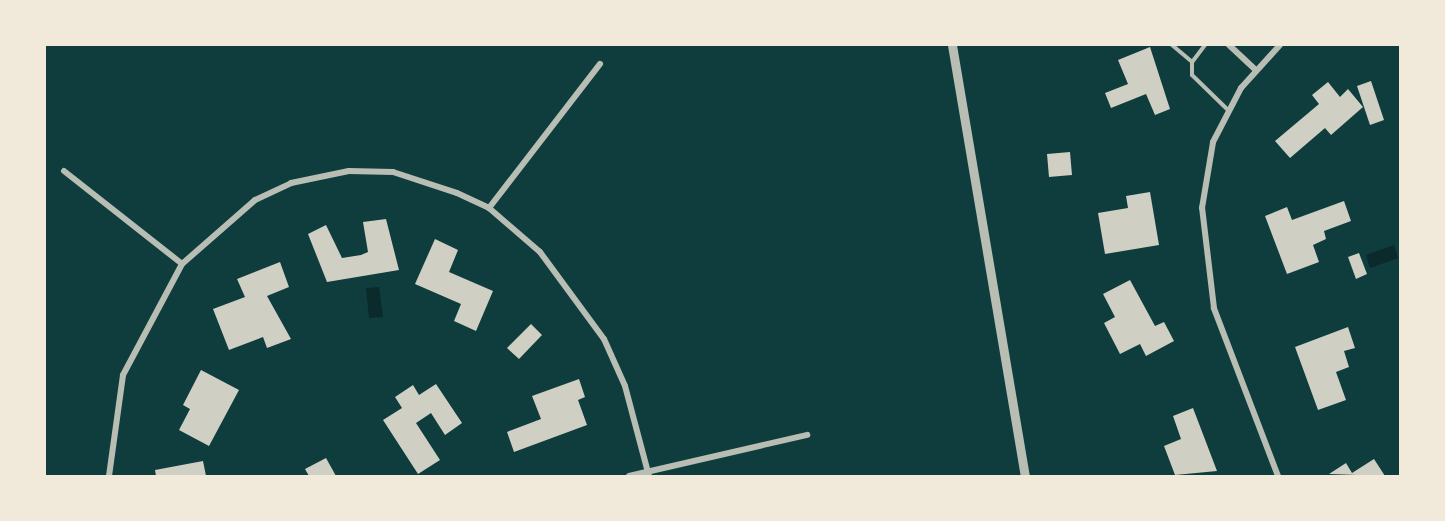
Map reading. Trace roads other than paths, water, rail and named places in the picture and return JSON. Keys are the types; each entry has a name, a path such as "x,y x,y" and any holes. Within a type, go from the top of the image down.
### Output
{"street":[{"path":"952,45 1025,476"},
{"path":"1229,45 1254,68"},
{"path":"1278,476 1229,359 1206,262 1204,172 1229,111 1254,68 1280,45"},
{"path":"489,208 600,64"},
{"path":"64,171 182,264"},
{"path":"109,476 123,375 182,264 255,200 324,175 393,172 489,208 540,252 604,339 626,386 648,473"},
{"path":"629,476 807,435"}],"lane":[{"path":"1172,45 1192,62 1195,84 1229,111"},
{"path":"1192,62 1205,45"}],"water":[{"path":"1394,245 1398,258 1370,268 1366,255"},
{"path":"379,287 383,317 369,318 366,288"}]}
